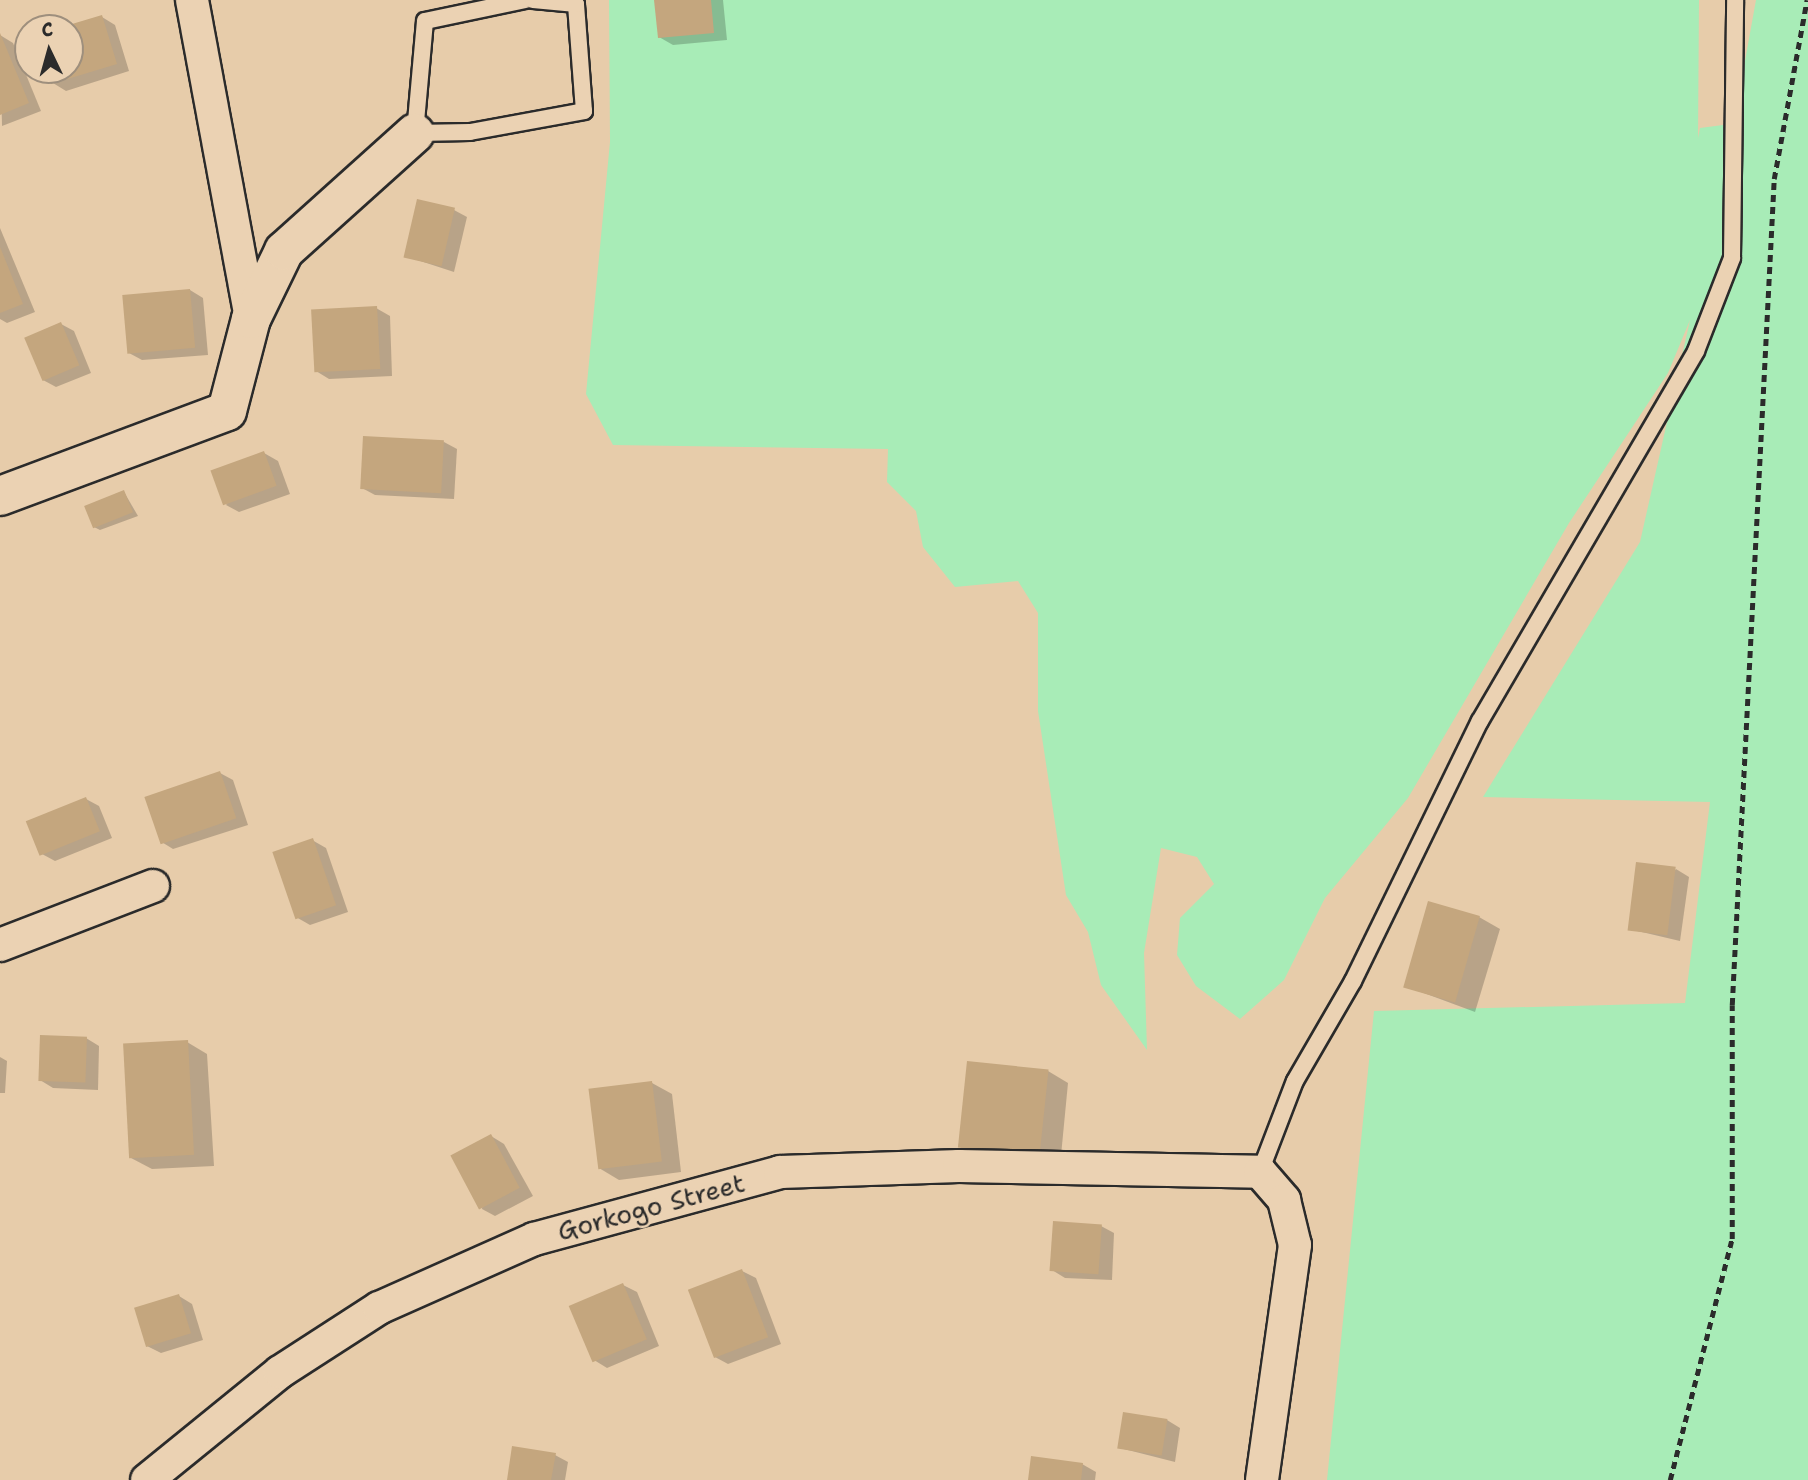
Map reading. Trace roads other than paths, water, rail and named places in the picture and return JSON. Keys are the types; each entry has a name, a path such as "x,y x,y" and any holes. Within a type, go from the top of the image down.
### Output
{"street":[{"path":"192,0 251,319"},
{"path":"0,496 227,411 251,319 284,251 415,133"},
{"path":"0,945 153,886"},
{"name":"Gorkogo Street","path":"147,1480 280,1372 379,1308 534,1239 780,1172 959,1166 1260,1172"},
{"path":"1260,1172 1284,1200 1295,1245 1262,1480"}],"lane":[{"path":"525,0 425,21 415,133 470,132 584,111 576,4 533,0"},
{"path":"1260,1172 1295,1081 1353,981 1480,721 1696,351 1732,258 1735,0"}]}
